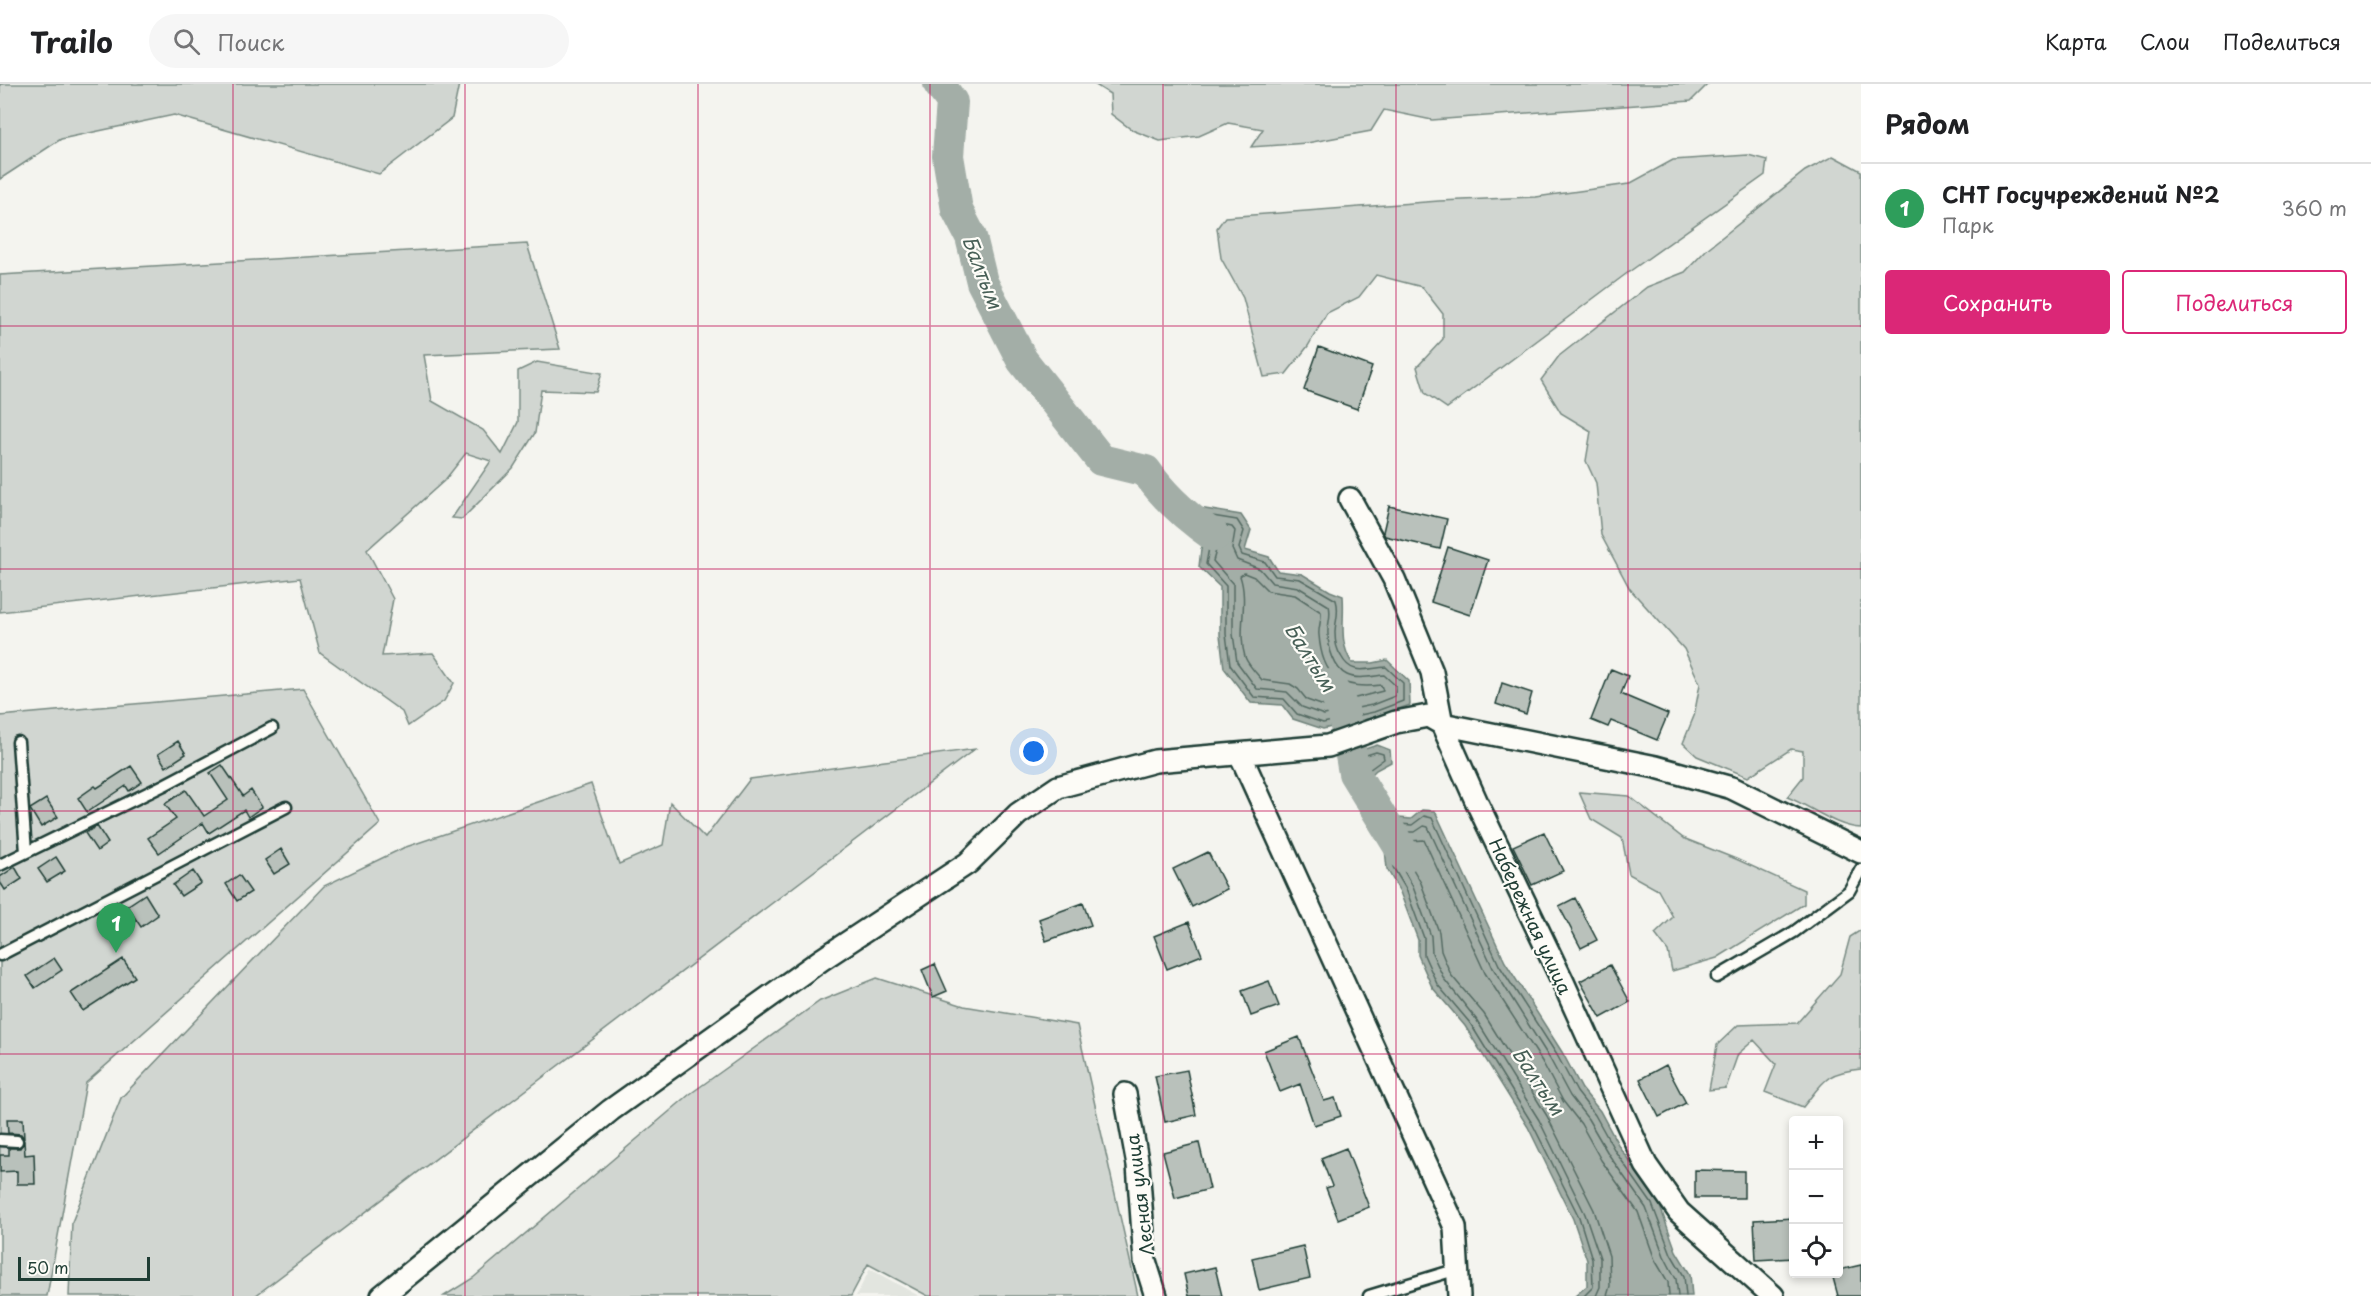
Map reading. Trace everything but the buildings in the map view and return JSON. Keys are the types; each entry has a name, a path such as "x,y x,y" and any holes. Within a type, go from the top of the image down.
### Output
{"street":[{"name":"Набережная улица","path":"1350,499 1394,579 1432,672 1442,724 1646,1165 1679,1212 1773,1296"},
{"path":"382,1296 611,1110 821,960 968,863 1018,814 1058,787 1155,761 1328,746 1396,722 1428,716 1442,724 1656,767 1732,788 1861,852"},
{"path":"1240,754 1455,1227 1459,1296"},
{"name":"Лесная улица","path":"1125,1094 1138,1165 1145,1261 1156,1296"}],"lane":[{"path":"0,865 272,728"},
{"path":"18,742 26,852"},
{"path":"0,955 286,807"},
{"path":"1717,977 1794,932 1849,891 1861,869"},
{"path":"0,1140 17,1141"},
{"path":"1369,1296 1458,1269"}],"shaded area":[{"path":"0,84 459,84 452,118 379,174 174,115 61,139 0,179"},
{"path":"1094,84 1708,84 1691,101 1432,120 1384,110 1371,131 1307,143 1251,147 1263,129 1228,123 1199,136 1160,141 1132,130 1111,114 1110,94"},
{"path":"1748,155 1767,160 1765,175 1626,274 1447,408 1425,393 1417,367 1443,339 1443,314 1422,287 1376,275 1359,297 1327,313 1308,346 1286,374 1264,377 1243,298 1221,258 1217,228 1225,217 1439,201 1536,197 1629,184 1673,160"},
{"path":"1833,156 1861,171 1861,828 1832,820 1787,797 1803,777 1803,751 1791,749 1748,777 1697,756 1683,743 1694,716 1700,684 1684,649 1630,589 1601,535 1596,483 1586,461 1591,431 1561,413 1541,380 1559,356 1647,287 1685,272 1707,249 1805,171"},
{"path":"527,244 560,349 424,355 432,401 483,430 502,454 518,422 518,371 537,362 602,373 596,392 541,390 535,433 513,468 462,519 452,518 491,461 466,453 445,480 367,550 393,599 382,656 433,653 454,683 444,701 408,726 402,712 320,653 300,578 0,612 0,275"},
{"path":"303,689 380,824 86,1083 47,1296 0,1296 0,716"},
{"path":"975,749 255,1296 69,1296 72,1222 121,1098 324,886 403,848 591,784 619,864 663,845 670,802 705,838 750,779"},
{"path":"1579,792 1629,796 1683,838 1804,890 1804,904 1717,958 1672,971 1668,951 1655,934 1673,917 1658,890 1629,874 1622,838 1591,819"},
{"path":"1861,930 1861,1069 1833,1075 1803,1107 1765,1092 1776,1064 1754,1040 1738,1054 1726,1088 1709,1090 1717,1045 1738,1025 1797,1023 1840,974 1850,937"},
{"path":"877,978 964,1006 1077,1025 1138,1296 928,1296 868,1264 851,1296 444,1296 473,1278 690,1094 820,1001"},
{"path":"870,1269 919,1296 856,1296"}],"water":[{"path":"1181,505 1241,515 1251,530 1245,550 1269,557 1278,571 1302,574 1343,596 1345,647 1352,663 1387,660 1409,681 1410,705 1376,717 1323,729 1293,719 1282,705 1251,703 1224,668 1220,635 1220,587 1199,567 1201,549 1206,539 1191,527 1177,522"},
{"path":"1377,745 1390,750 1391,762 1376,770 1364,782 1349,780 1345,762 1353,753"},
{"path":"1422,810 1435,811 1505,962 1562,1052 1582,1089 1600,1111 1620,1148 1658,1201 1676,1251 1690,1274 1692,1296 1575,1296 1587,1286 1587,1260 1573,1219 1528,1127 1465,1026 1432,987 1418,955 1418,940 1400,892 1387,869 1384,839 1378,823 1386,817 1411,819"}],"waterway":[{"name":"Балтым","path":"939,84 952,102 948,156 957,210 971,237 982,282 1022,360 1101,460 1146,471 1177,506 1214,536"},
{"name":"Балтым","path":"1330,685 1343,709 1354,773 1405,856"}],"place":[{"name":"СНТ Госучреждений №2","path":"116,953"}]}
